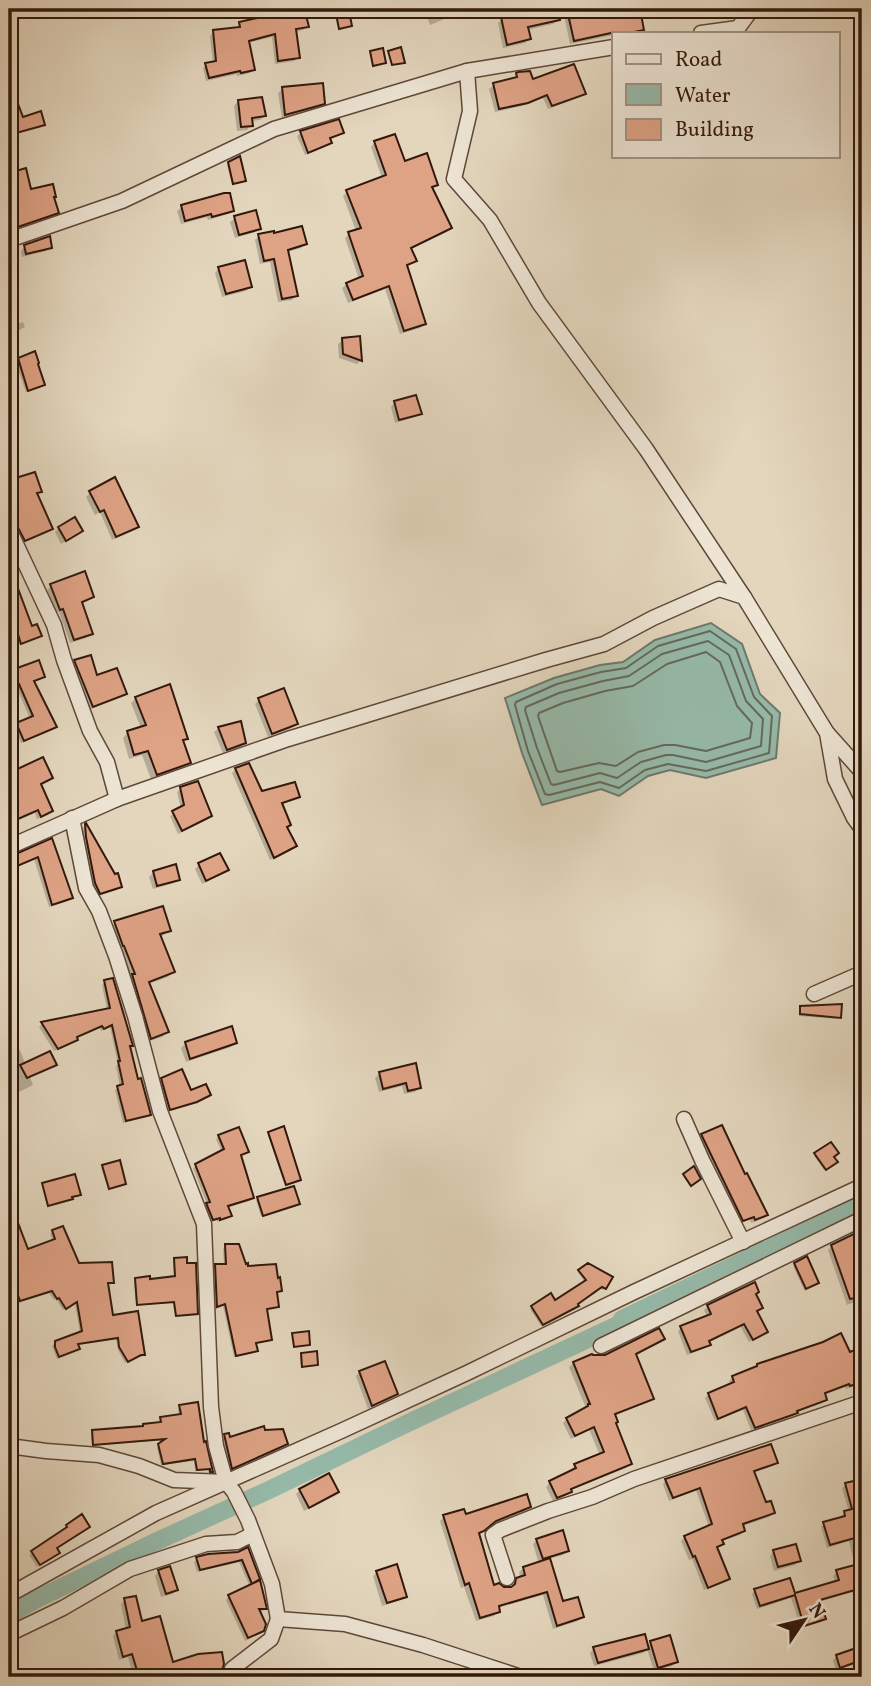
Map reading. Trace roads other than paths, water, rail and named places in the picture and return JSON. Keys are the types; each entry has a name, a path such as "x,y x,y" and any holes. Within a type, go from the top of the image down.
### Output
{"street":[{"path":"708,32 738,28 749,13 747,9"},
{"path":"9,240 122,201 274,129 467,71 612,47"},
{"path":"467,71 470,111 454,179 490,220 539,303 646,449 744,597 827,733 862,772"},
{"path":"9,529 54,625 90,731 107,762 117,799"},
{"path":"9,847 117,799 288,738 604,644 653,618 719,589 744,597"},
{"path":"827,733 835,779 853,818 862,829"},
{"path":"72,818 86,888 99,911 116,957 160,1111 204,1224 211,1407 216,1446 230,1487 250,1527 272,1584 278,1619 271,1640 232,1669 229,1677"},
{"path":"814,994 862,973"},
{"path":"684,1119 743,1242"},
{"path":"9,1595 156,1513 230,1487 862,1186"},
{"path":"601,1346 862,1219"},
{"path":"507,1578 493,1535 500,1530 634,1479 862,1402"},
{"path":"9,1446 99,1455 139,1466 174,1480 230,1487"},
{"path":"9,1634 63,1608 130,1569 206,1544 237,1542 250,1527"},
{"path":"278,1619 345,1624 423,1645 521,1677"}],"water":[{"path":"711,623 742,644 760,694 780,713 776,758 706,778 670,770 648,776 619,796 601,789 542,805 505,698 554,678 600,665 623,662 655,640"}],"waterway":[{"path":"622,1319 862,1204"},
{"path":"9,1615 155,1542 635,1317"}]}
